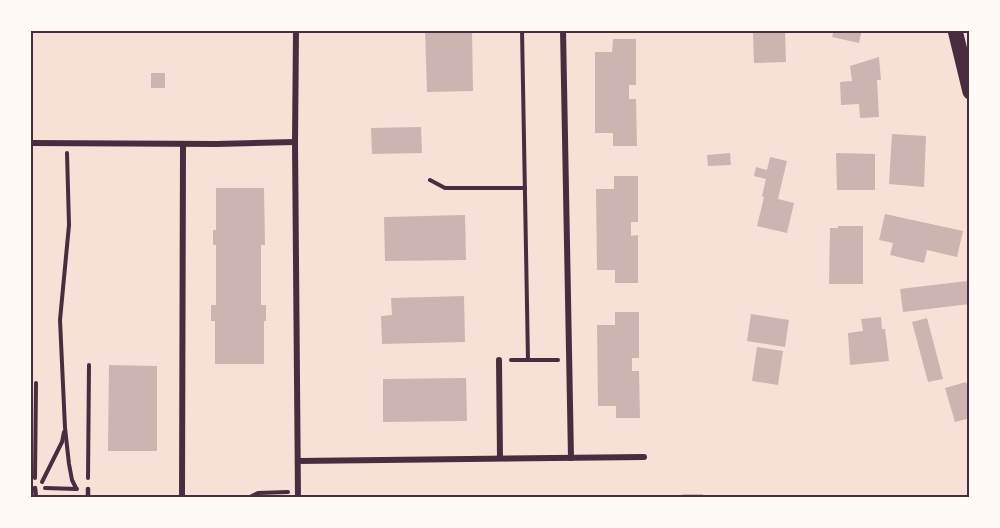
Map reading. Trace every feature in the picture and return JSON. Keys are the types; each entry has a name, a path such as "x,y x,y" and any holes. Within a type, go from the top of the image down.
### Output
{"main road":[{"path":"955,30 970,92"}],"street":[{"path":"296,30 298,495"},
{"path":"563,30 571,458"},
{"path":"30,143 295,142"},
{"path":"182,498 183,144"},
{"path":"499,360 500,458"},
{"path":"298,461 644,457"}],"lane":[{"path":"35,488 36,498"},
{"path":"88,489 88,498"}],"path":[{"path":"522,30 528,360"},
{"path":"67,143 69,225 60,320 65,428 72,480 77,489"},
{"path":"430,180 445,188 525,188"},
{"path":"499,360 569,360"},
{"path":"65,428 62,442 39,488 88,489 89,365"},
{"path":"35,488 36,383"},
{"path":"248,498 258,493 298,495"}],"building":[{"path":"425,30 472,31 473,91 427,92"},
{"path":"760,30 785,30 786,62 754,63 753,32 760,32"},
{"path":"834,30 862,30 859,43 832,37"},
{"path":"613,39 636,39 636,85 629,85 629,99 636,99 637,146 613,146 613,133 595,133 595,52 612,52"},
{"path":"879,57 881,80 877,80 879,117 860,118 859,104 841,105 840,82 852,81 850,66"},
{"path":"151,73 165,73 165,88 151,88"},
{"path":"421,127 422,153 372,154 371,128"},
{"path":"892,134 926,136 924,187 889,184"},
{"path":"730,153 731,165 708,166 707,155"},
{"path":"836,153 875,154 875,190 837,190"},
{"path":"770,157 787,161 778,199 794,203 787,233 757,226 766,179 754,176 756,167 767,170"},
{"path":"614,176 638,176 638,222 631,222 631,236 638,235 638,283 615,283 615,270 597,270 596,189 614,189"},
{"path":"216,188 264,188 265,245 261,245 261,305 266,305 264,364 215,364 215,321 211,321 211,305 216,305 216,245 213,245 213,230 216,230"},
{"path":"885,214 963,231 957,257 927,250 924,263 890,255 893,243 879,240"},
{"path":"465,215 466,260 385,261 384,217"},
{"path":"838,226 863,226 863,284 829,284 830,228 838,228"},
{"path":"967,281 970,304 903,312 900,289"},
{"path":"464,296 465,342 382,344 381,316 392,315 391,298"},
{"path":"615,312 639,312 639,358 632,358 632,371 639,371 640,418 616,418 616,406 598,406 597,325 615,325"},
{"path":"751,314 789,320 785,347 747,341"},
{"path":"881,317 889,361 850,365 848,333 863,331 861,319"},
{"path":"927,318 943,379 928,382 912,322"},
{"path":"757,347 783,351 778,385 752,381"},
{"path":"109,365 157,366 157,451 108,451"},
{"path":"466,378 467,421 383,422 383,379"},
{"path":"966,382 970,396 970,418 955,422 945,388"},
{"path":"682,494 703,494 703,498 682,498"}]}
